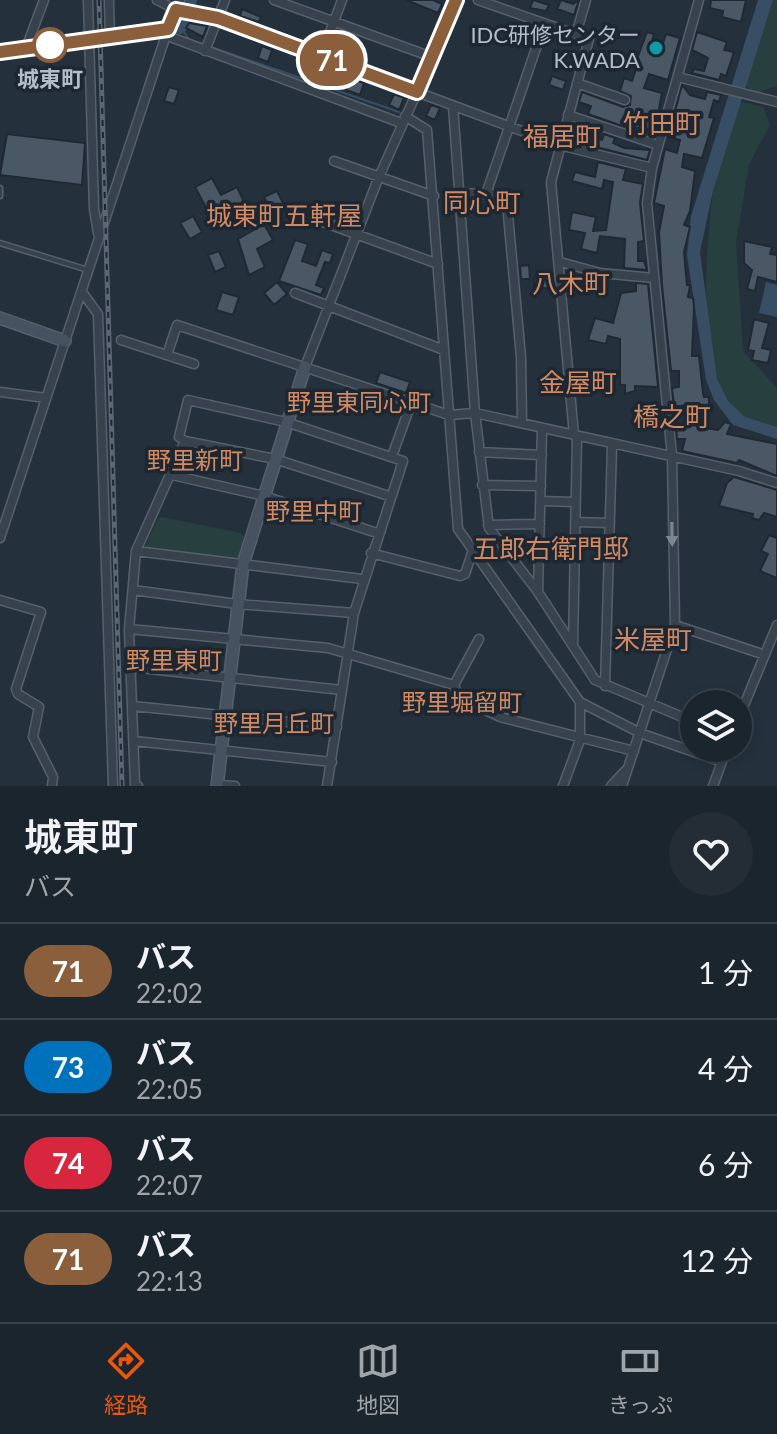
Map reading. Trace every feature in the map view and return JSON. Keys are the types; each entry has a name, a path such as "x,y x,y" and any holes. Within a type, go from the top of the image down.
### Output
{"highway":[{"path":"0,52 166,32 184,9 218,18 417,92 456,0"}],"street":[{"path":"25,48 44,0"},
{"path":"88,0 94,209 98,234"},
{"path":"109,0 110,37"},
{"path":"157,0 184,9"},
{"path":"206,46 225,0"},
{"path":"274,0 432,57"},
{"path":"321,56 342,0"},
{"path":"478,0 589,39 551,182 575,435 573,646"},
{"path":"576,34 586,0"},
{"path":"622,786 675,625 672,456 647,203 652,168 699,0"},
{"path":"486,194 544,25"},
{"path":"0,538 166,32 427,130 458,529 580,702 640,733 680,747"},
{"path":"678,77 777,102"},
{"path":"577,83 625,100"},
{"path":"235,786 217,785 243,564 305,367 378,179 417,92 559,145 652,168"},
{"path":"453,106 475,413 488,525 538,592 595,680 680,716"},
{"path":"568,115 658,145"},
{"path":"334,161 378,179 434,196"},
{"path":"461,193 503,195 507,204 521,357 522,423"},
{"path":"320,221 438,264"},
{"path":"560,262 600,273 654,278"},
{"path":"82,292 98,314 113,786"},
{"path":"295,293 444,350"},
{"path":"0,318 65,341"},
{"path":"167,355 177,325 449,415 475,413 612,446 672,456 777,483"},
{"path":"121,340 194,364"},
{"path":"0,392 46,398"},
{"path":"331,785 354,613 362,579 403,461 286,422 188,400 179,437 185,441 275,459 389,496"},
{"path":"392,456 412,401"},
{"path":"538,592 542,428"},
{"path":"138,786 135,785 129,629 136,551 185,441"},
{"path":"605,686 612,446"},
{"path":"479,452 542,455"},
{"path":"172,475 264,496 377,533"},
{"path":"482,485 541,486"},
{"path":"541,501 575,502"},
{"path":"575,522 609,523"},
{"path":"488,525 540,524"},
{"path":"136,551 362,579"},
{"path":"371,553 460,576 465,574 472,553"},
{"path":"133,590 237,604 354,613"},
{"path":"0,600 41,612 16,689 18,694 37,702 33,737 53,777 52,786"},
{"path":"675,625 765,655"},
{"path":"750,690 777,625"},
{"path":"129,629 328,648 454,685"},
{"path":"479,639 454,685 458,697 500,717 580,740 634,751"},
{"path":"131,667 342,690"},
{"path":"563,786 580,740 580,702"},
{"path":"133,706 337,727"},
{"path":"134,741 332,762"},
{"path":"713,786 722,762"},
{"path":"611,786 631,764"}],"lane":[{"path":"0,188 0,196"},
{"path":"0,243 88,270"}],"green space":[{"path":"771,0 777,0 777,86 756,93 742,84"},
{"path":"737,101 763,107 770,125 749,164 736,242 743,351 777,388 777,432 756,425 729,407 715,381 709,353 706,284 714,184 719,153"},
{"path":"158,518 241,533 244,537 238,557 233,560 147,551 145,547"}],"water":[{"path":"758,0 773,0 713,191 700,252 717,379 728,401 745,417 777,427 777,439 733,425 714,400 706,380 687,255 691,216"},
{"path":"766,282 777,285 777,317 759,313"}],"building":[{"path":"406,0 433,0 442,4 438,13"},
{"path":"533,0 549,5 546,11 530,8"},
{"path":"561,0 573,4 579,0 574,15 557,9"},
{"path":"711,0 746,0 741,22 722,17 723,11 710,8"},
{"path":"242,9 261,17 259,22 240,16"},
{"path":"189,23 207,26 203,37 186,28"},
{"path":"647,32 654,34 651,46 661,49 666,34 680,38 668,80 649,74 644,88 662,93 655,130 622,126 588,114 591,106 579,102 582,92 623,107 630,105 631,96 620,91 624,78 632,81 636,69 627,63 632,54 638,56"},
{"path":"697,32 727,42 724,50 734,52 726,76 721,74 719,80 692,73 694,69 704,71 708,58 692,50"},
{"path":"262,46 272,50 268,62 258,58"},
{"path":"552,76 566,81 563,90 549,85"},
{"path":"350,78 364,83 360,95 346,90"},
{"path":"682,85 690,95 705,99 707,92 721,95 719,102 714,100 709,117 714,118 702,158 684,154 682,167 695,171 690,211 684,225 690,227 684,252 687,285 690,285 688,297 693,298 694,307 692,356 699,356 703,393 704,397 709,397 709,405 674,406 672,388 679,387 679,371 671,371 662,285 659,232 664,206 654,203 665,149 677,153 680,140 668,137"},
{"path":"169,87 179,90 174,104 164,101"},
{"path":"394,94 404,98 399,110 389,105"},
{"path":"431,105 440,108 435,120 426,116"},
{"path":"7,134 85,143 82,185 0,175"},
{"path":"604,134 615,138 613,143 624,148 650,150 647,160 569,140 571,135 602,140"},
{"path":"598,162 626,169 623,180 643,184 640,203 644,241 638,242 638,261 644,261 647,270 624,268 625,239 600,236 597,253 581,249 585,233 569,230 572,212 596,217 593,231 606,230 613,182 604,180 602,189 572,181 575,172 595,177"},
{"path":"212,178 221,195 237,187 245,204 210,215 195,187"},
{"path":"277,191 284,205 271,211 264,197"},
{"path":"193,216 202,232 190,239 180,223"},
{"path":"264,224 273,240 257,249 265,267 249,275 238,239"},
{"path":"295,240 308,244 302,261 316,266 322,250 333,254 330,263 325,262 316,285 324,288 321,295 279,281"},
{"path":"744,241 772,247 770,254 777,255 777,282 758,277 755,291 747,289 752,270 744,263"},
{"path":"219,251 226,267 215,272 208,255"},
{"path":"529,265 530,279 521,279 520,266"},
{"path":"535,276 553,278 554,289 534,287"},
{"path":"277,282 287,294 274,305 264,293"},
{"path":"636,283 648,284 658,387 635,386 635,391 625,394 625,385 620,385 620,339 608,336 606,344 588,340 595,318 613,323 621,293 636,291"},
{"path":"222,292 239,297 233,315 216,310"},
{"path":"754,319 769,323 762,348 771,350 768,363 752,360 754,351 748,350"},
{"path":"380,372 410,382 406,393 376,383"},
{"path":"704,422 705,428 718,430 725,422 731,424 727,434 777,444 777,476 739,460 737,463 682,451 685,439 677,439 676,425"},
{"path":"734,477 777,490 777,517 764,513 759,520 752,518 753,514 719,506 727,483"},
{"path":"769,535 777,538 777,578 760,571 768,554 761,551"}],"waterway":[{"path":"180,27 190,0"},
{"path":"180,27 189,39 205,45"},
{"path":"211,47 399,112"}],"railway":[{"path":"99,0 122,786"}],"bus line":[{"name":"71","path":"0,52 168,29 176,10 218,18 417,92 456,0"}],"place":[{"name":"城東町","path":"50,45"},
{"name":"IDC研修センター K.WADA","path":"656,48"}],"district":[{"name":"竹田町","path":"662,124"},
{"name":"福居町","path":"562,137"},
{"name":"同心町","path":"482,203"},
{"name":"城東町五軒屋","path":"284,216"},
{"name":"八木町","path":"571,284"},
{"name":"金屋町","path":"578,383"},
{"name":"野里東同心町","path":"359,403"},
{"name":"橋之町","path":"672,417"},
{"name":"野里新町","path":"195,461"},
{"name":"野里中町","path":"314,512"},
{"name":"五郎右衛門邸","path":"551,549"},
{"name":"米屋町","path":"653,640"},
{"name":"野里東町","path":"174,661"},
{"name":"野里堀留町","path":"462,703"},
{"name":"野里月丘町","path":"274,724"}]}
